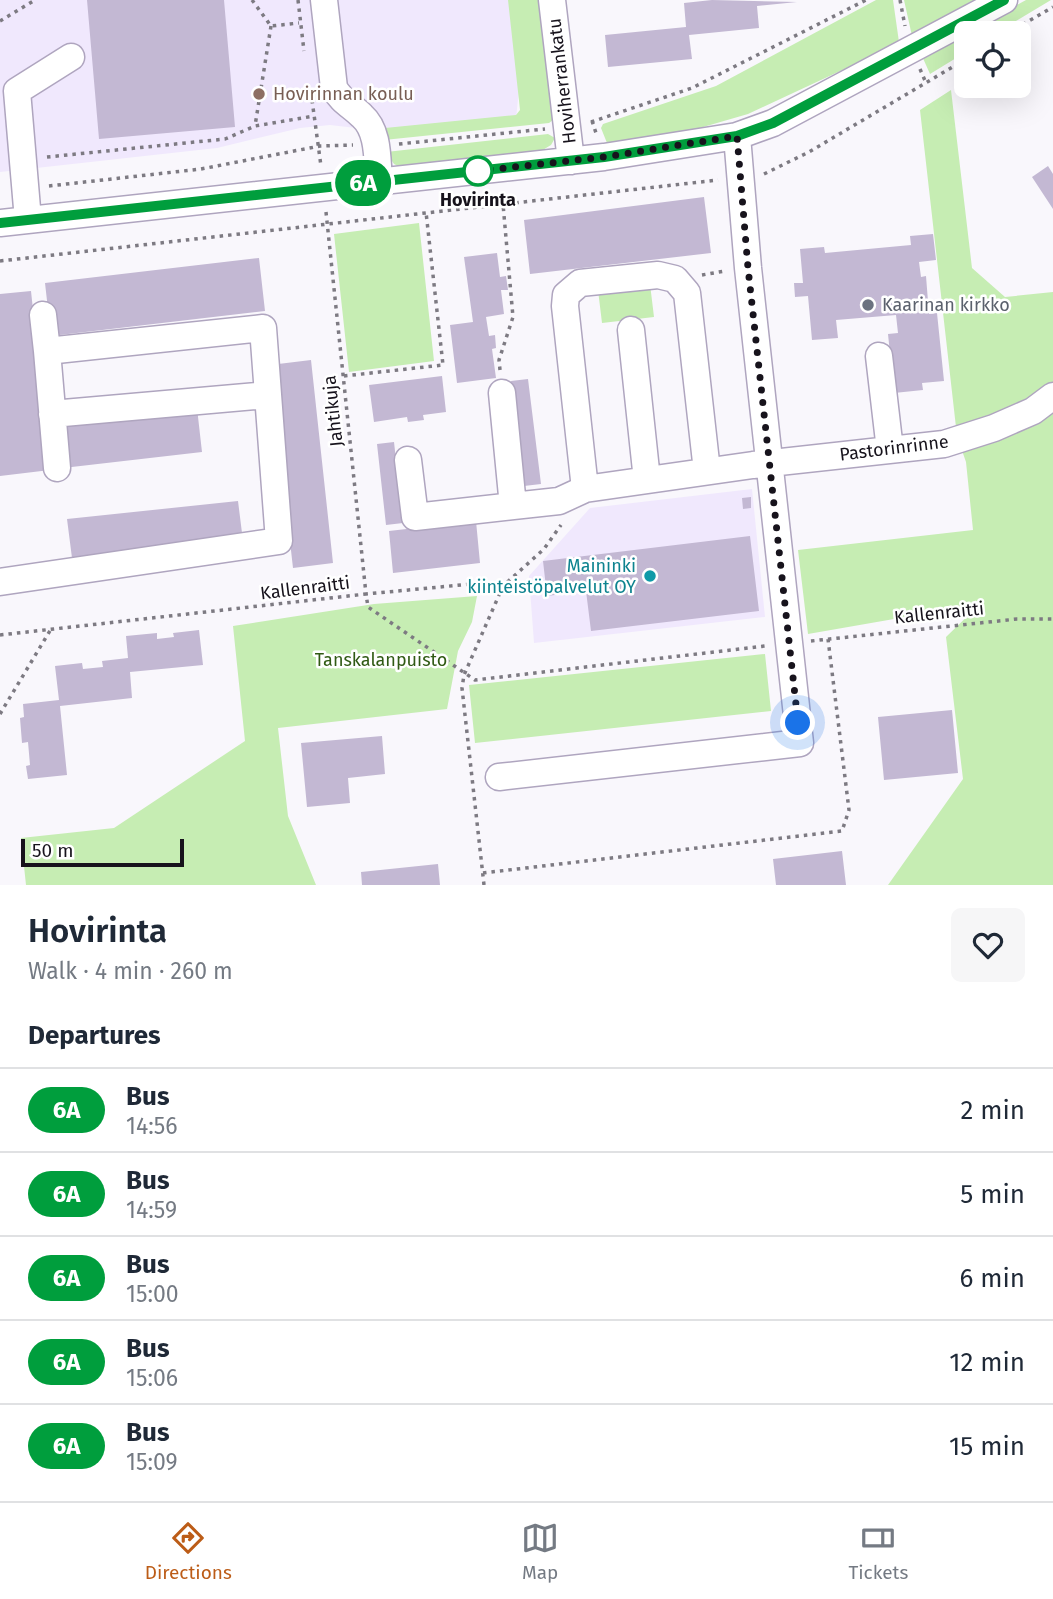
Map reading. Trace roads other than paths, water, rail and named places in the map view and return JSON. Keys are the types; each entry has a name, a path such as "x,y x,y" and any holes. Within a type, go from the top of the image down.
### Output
{"street":[{"path":"324,0 334,88 339,97 369,122 376,144 379,181"},
{"name":"Hoviherrankatu","path":"552,0 571,161"},
{"path":"0,223 571,161 737,136 773,123 1004,0"},
{"path":"28,220 16,91 71,57"},
{"path":"499,777 800,743 768,463 737,136"},
{"path":"585,489 565,306 566,295 580,284 658,275 675,279 687,293 707,471"},
{"path":"43,315 57,468"},
{"path":"0,582 279,541 263,328 47,351"},
{"path":"631,330 647,480"},
{"path":"879,355 890,450"},
{"path":"502,393 513,506"},
{"path":"52,414 268,395"},
{"name":"Pastorinrinne","path":"408,460 415,517 559,501 585,489 707,471 768,463 810,467 890,450 944,444 994,428 1033,411 1053,396"}],"place":[{"name":"Hovirinnan koulu","path":"259,94"},
{"name":"Hovirinta","path":"478,171"},
{"name":"Kaarinan kirkko","path":"868,305"},
{"name":"Maininki kiinteistöpalvelut OY","path":"650,576"}],"park label":[{"name":"Tanskalanpuisto","path":"381,660"}]}
